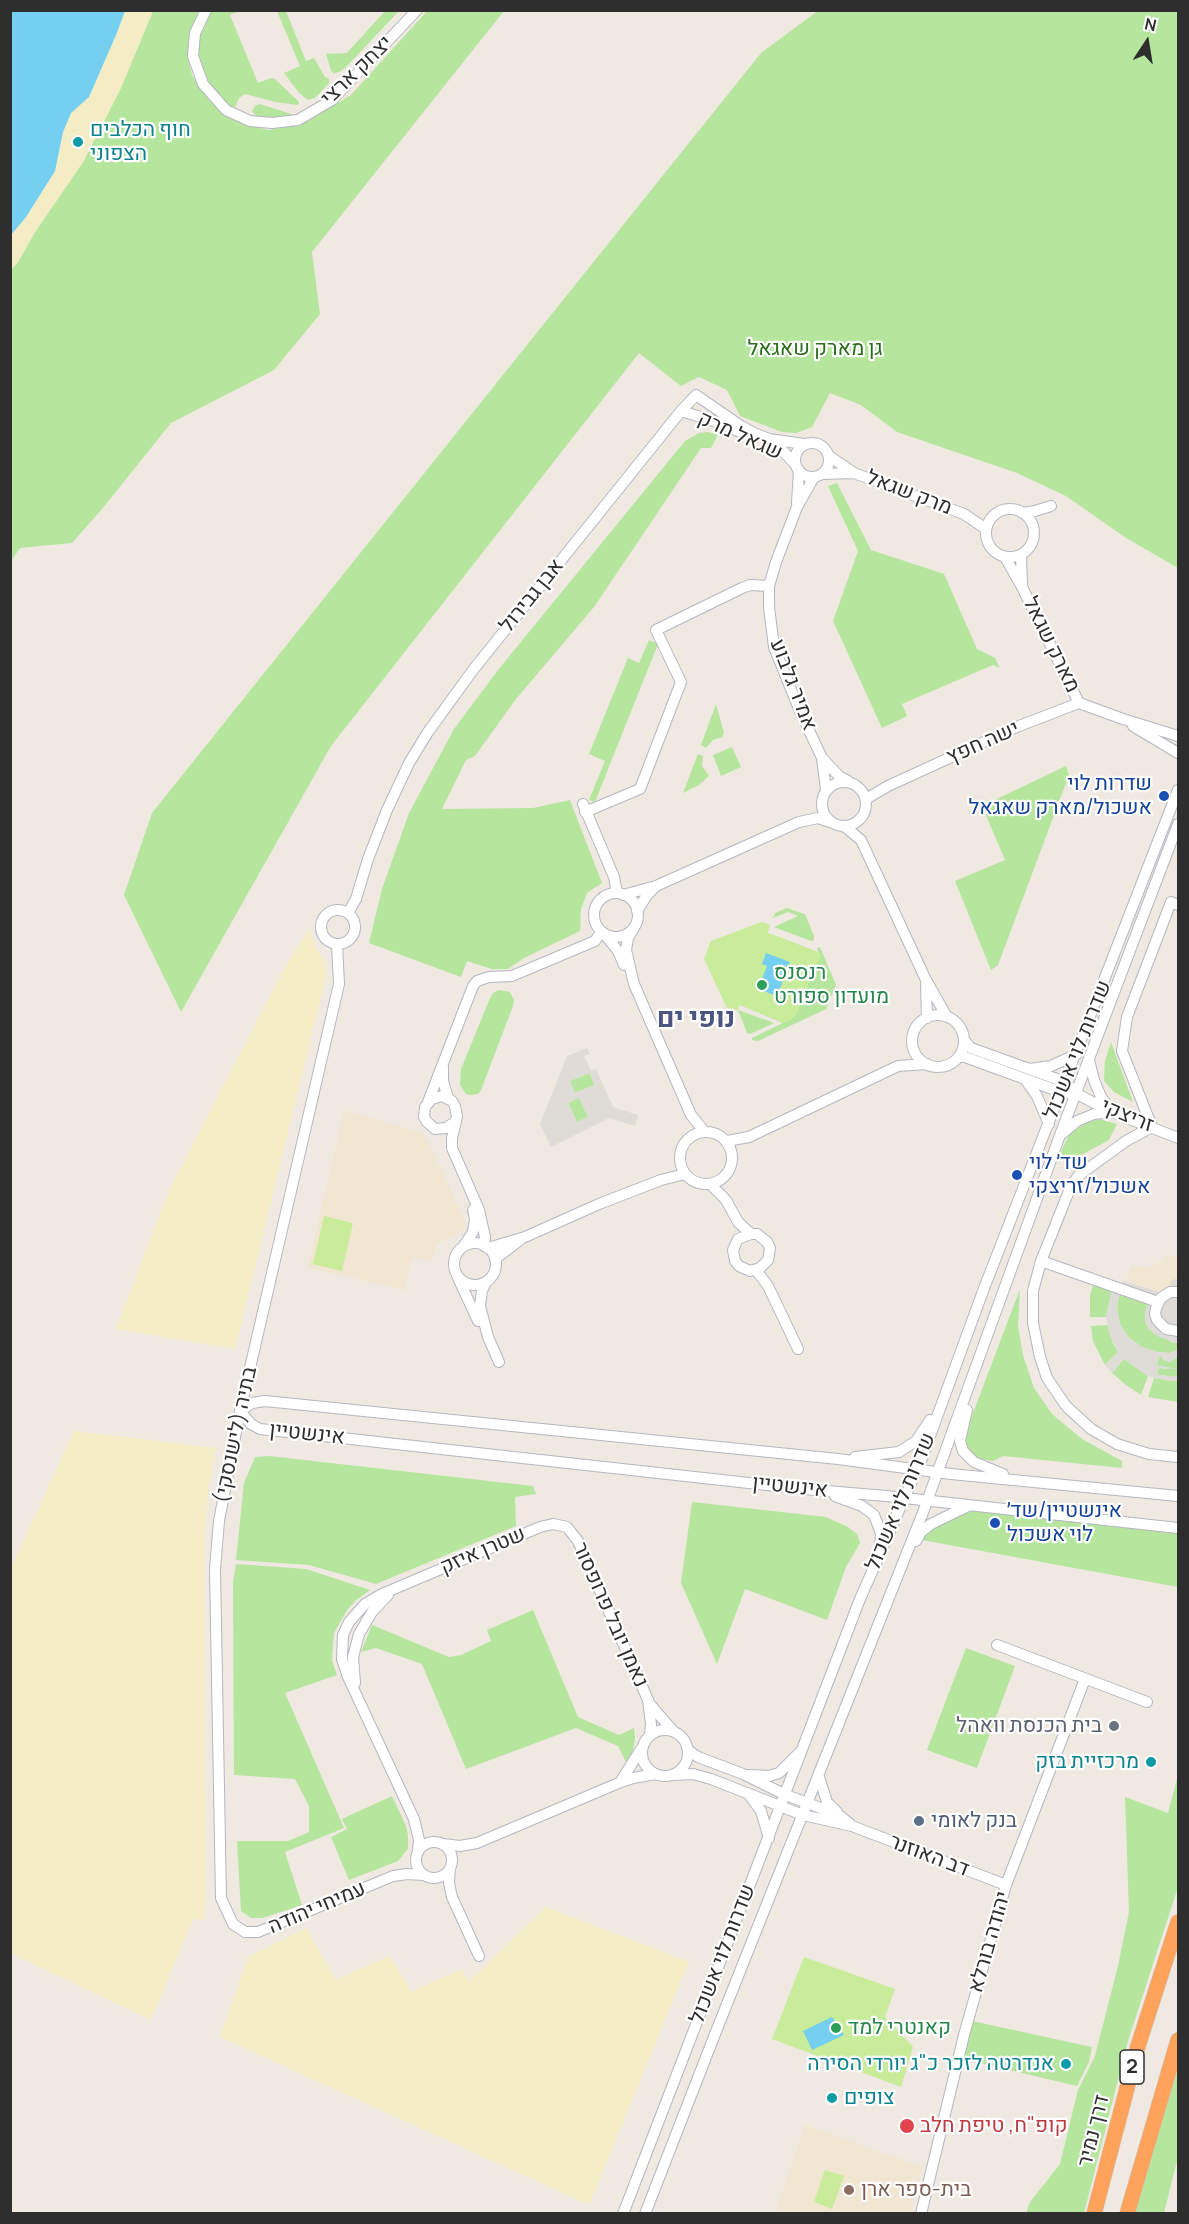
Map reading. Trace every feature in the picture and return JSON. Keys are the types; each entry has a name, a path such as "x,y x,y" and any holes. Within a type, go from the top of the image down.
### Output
{"highway":[{"name":"דרך נמיר","path":"1094,2214 1138,2046 1179,1922"},
{"name":"2","path":"1127,2214 1179,2040"}],"street":[{"name":"יצחק ארצי","path":"206,10 195,33 193,56 195,67 203,84 226,110 250,121 272,123 298,120 332,100 417,10"},
{"name":"אבן גבירול","path":"348,913 356,899 387,810 409,763 459,688 696,395"},
{"name":"שגאל מרק","path":"696,395 754,433 769,439 804,444"},
{"name":"שגאל מרק","path":"681,411 717,422 782,450 797,467"},
{"path":"804,444 818,444 825,448 829,456 828,466 818,475 803,474 797,467 796,453 804,444"},
{"name":"מרק שגאל","path":"829,456 854,473 964,514 986,529"},
{"name":"אמיר גלבוע","path":"797,467 797,507"},
{"name":"מרק שגאל","path":"818,475 854,473"},
{"name":"אמיר גלבוע","path":"818,475 797,507 776,562 769,586 768,607 774,647 791,691 822,758 839,776 848,781"},
{"path":"1023,588 1005,557 991,549 986,529 993,516 1007,509 1029,515 1051,506"},
{"name":"מרק שגאל","path":"964,514 993,516"},
{"path":"1005,557 1021,555 1033,543 1034,531 1029,515"},
{"path":"1021,555 1023,588"},
{"path":"692,1135 690,1115 634,984 626,950 628,938 637,920 637,911 633,901 620,894 584,808 640,789 681,682 656,630 742,588 750,585 769,586"},
{"name":"מארק שגאל","path":"1023,588 1079,703"},
{"path":"1079,703 1179,736"},
{"name":"ישה חפץ","path":"866,799 888,786 1019,726 1079,703"},
{"path":"1123,719 1179,753"},
{"name":"אמיר גלבוע","path":"822,758 824,794"},
{"path":"799,822 838,782 848,781 860,788 866,799 861,840 926,980 947,1017 961,1029 964,1040 971,1048 1026,1074 1049,1124"},
{"name":"ישה חפץ","path":"860,788 888,786"},
{"name":"שדרות לוי אשכול","path":"623,2214 860,1599 917,1469 1179,790"},
{"path":"824,794 823,812 861,840"},
{"path":"634,984 628,976 618,951 594,922 594,910 600,899 605,896 657,886 799,822 818,818 839,825 854,824 862,817"},
{"name":"שדרות לוי אשכול","path":"645,2214 906,1556 1060,1135 1179,824"},
{"path":"637,911 647,895 657,886"},
{"name":"שדרות לוי אשכול","path":"1152,1127 1122,1051 1127,1017 1175,904"},
{"path":"342,911 348,913 354,921 355,930 346,942 337,944 326,939 321,924 327,914 342,911"},
{"path":"603,933 619,937 634,928"},
{"path":"499,1362 456,1274 455,1256 473,1232 474,1214 446,1144 424,1118 425,1107 477,981 489,977 512,976 595,940 603,933"},
{"name":"בתיה (לישנסקי)","path":"240,1930 227,1916 220,1889 215,1569 221,1505 240,1411 339,984 337,944"},
{"path":"926,980 927,1018"},
{"path":"898,1066 912,1044 915,1029 927,1018 937,1015 947,1017"},
{"path":"958,1057 964,1040"},
{"path":"912,1044 919,1058 927,1064"},
{"path":"1026,1074 1077,1054"},
{"path":"727,1141 749,1137 898,1066 927,1064 944,1066 958,1057 1026,1074 1077,1094"},
{"path":"1060,1135 1077,1121 1094,1114 1112,1112 1101,1097 1089,1060"},
{"path":"443,1064 443,1081 448,1098 455,1106 457,1116 452,1148 479,1210 486,1247 495,1259 495,1270 482,1291 480,1306 488,1337"},
{"name":"זריצקי","path":"1077,1094 1112,1112 1179,1138"},
{"path":"428,1102 437,1097 448,1098"},
{"path":"690,1115 704,1131"},
{"path":"435,1129 446,1128 455,1122 457,1116"},
{"path":"1152,1127 1126,1141 1078,1176 1065,1198 1041,1261 1033,1291 1033,1323 1047,1378 1066,1406 1091,1430 1117,1444 1149,1454 1179,1457"},
{"path":"661,1180 679,1161 681,1149 692,1135 704,1131 719,1134 727,1141 731,1149 730,1169 724,1177 710,1184"},
{"path":"732,1159 749,1137"},
{"path":"679,1161 685,1174 694,1181 710,1184 726,1200 738,1222 750,1234"},
{"path":"463,1247 476,1243 486,1247 525,1236 599,1204 661,1180 685,1174"},
{"path":"724,1177 726,1200"},
{"path":"738,1222 738,1239 733,1250 735,1261 744,1269 760,1268"},
{"path":"738,1239 757,1234 767,1242 770,1254 760,1268"},
{"path":"495,1259 525,1236"},
{"path":"1041,1261 1158,1302"},
{"path":"760,1268 798,1349"},
{"path":"456,1274 470,1285 486,1282"},
{"path":"1179,1292 1165,1294 1155,1308 1157,1320 1166,1329 1179,1331"},
{"path":"975,1371 960,1441 963,1451 984,1468 1029,1480"},
{"path":"838,1459 898,1452 907,1447 926,1429 944,1396"},
{"name":"אינשטיין","path":"1179,1496 265,1401 252,1402 240,1411 251,1424 260,1429 1179,1528"},
{"path":"803,1489 862,1506 874,1515 881,1533 880,1557"},
{"path":"906,1556 925,1528 958,1509 973,1506"},
{"name":"שטרן איזק","path":"417,1853 419,1840 414,1819 356,1692 353,1658 360,1634 372,1612 396,1588 540,1527 558,1524 572,1531"},
{"name":"נאמן יובל פרופסור","path":"572,1531 648,1700 673,1731"},
{"path":"997,1644 1147,1702"},
{"name":"יהודה בורלא","path":"921,2214 964,2035 1006,1885 1085,1679"},
{"name":"נאמן יובל פרופסור","path":"648,1700 650,1735"},
{"path":"621,1782 650,1735 661,1730 673,1731 683,1738 688,1749 698,1757 743,1774 786,1795"},
{"path":"642,1748 641,1754 646,1766 656,1774"},
{"path":"743,1774 769,1776 779,1773 804,1748"},
{"path":"672,1775 683,1768 687,1762 688,1749"},
{"path":"452,1897 417,1868 417,1853 427,1843 460,1846 477,1843 633,1778 656,1774 702,1776 781,1807"},
{"path":"819,1777 827,1802 839,1815"},
{"path":"748,1794 761,1811 769,1838"},
{"name":"דב האוזנר","path":"786,1795 839,1815 852,1826"},
{"name":"דב האוזנר","path":"781,1807 802,1815 852,1826 1006,1885"},
{"name":"שטרן איזק","path":"414,1819 426,1833 440,1843"},
{"path":"440,1843 450,1852 449,1883 452,1897 479,1956"},
{"path":"428,1876 443,1876 477,1843"},
{"name":"עמיחי יהודה","path":"240,1930 251,1933 264,1930 393,1876 417,1853"},
{"name":"עמיחי יהודה","path":"393,1876 428,1876"}],"shaded area":[{"path":"587,1048 590,1054 584,1056 591,1071 596,1069 613,1107 638,1115 635,1126 609,1118 551,1147 540,1124 567,1056","holes":["590,1073 594,1085 575,1093 570,1081","579,1098 588,1117 577,1122 568,1103"]},
{"path":"344,1110 422,1133 427,1139 465,1220 465,1229 438,1243 430,1261 412,1257 405,1290 308,1268"},
{"path":"1178,1251 1178,1278 1164,1293 1126,1281 1131,1266 1151,1267 1153,1263 1158,1264 1164,1256 1177,1255"},
{"path":"1063,1264 1121,1283 1123,1281 1164,1293 1172,1280 1178,1278 1178,1343 1159,1337 1148,1329 1145,1313 1148,1301 1120,1292 1117,1308 1120,1324 1128,1337 1142,1347 1157,1352 1170,1353 1178,1350 1178,1358 1177,1355 1174,1360 1168,1362 1160,1356 1157,1365 1178,1369 1159,1368 1157,1375 1178,1377 1178,1381 1148,1376 1124,1359 1112,1373 1105,1365 1118,1352 1110,1336 1106,1317 1112,1290"},
{"name":"בית-ספר ארן","path":"805,2125 922,2167 910,2213 775,2214"}],"green space":[{"name":"גן מארק שאגאל","path":"819,10 1178,11 1178,568 1126,538 1066,496 1017,473 897,432 861,405 830,393 812,427 796,433 782,432 740,416 727,390 699,377 681,386 639,353 331,746 181,1012 124,895 152,813 761,53"},
{"path":"153,11 199,11 188,43 188,59 192,75 217,107 242,124 269,130 304,123 351,95 427,11 504,11 312,252 320,314 274,370 171,423 72,543 20,548 11,561 11,270 83,162 120,90"},
{"path":"211,11 239,11 230,15 258,83 271,78 275,79 299,102 298,105 245,94 239,98 234,110 226,104 207,82 199,58 199,35"},
{"path":"277,11 286,11 306,61 314,58 325,77 329,79 329,83 315,98 308,100 299,93 284,73 300,66"},
{"path":"385,11 399,11 345,68 339,72 331,71 326,54 347,53"},
{"path":"260,104 291,114 293,117 259,119 252,111"},
{"path":"708,432 718,435 711,448 701,448 594,607 516,699 475,756 466,760 442,809 533,808 570,800 602,883 587,893 581,909 580,931 524,958 508,969 492,969 467,961 461,977 369,943 382,889 409,813 454,729 498,670 685,441 699,433"},
{"path":"837,483 871,550 944,574 977,649 995,658 1000,668 993,665 902,704 907,716 882,728 833,621 858,551 828,486"},
{"path":"649,640 658,644 595,802 589,800 605,761 589,754 628,658 639,663"},
{"path":"716,704 724,733 706,748 701,745"},
{"path":"732,747 741,767 721,776 713,755"},
{"path":"698,754 703,756 702,766 709,776 699,785 683,793"},
{"path":"1066,766 1069,775 998,965 991,970 955,881 1005,860 982,806"},
{"path":"787,908 805,914 814,940 811,941 774,927 798,916 788,912 773,918 775,913"},
{"name":"רנסנס מועדון ספורט","path":"762,922 770,925 768,933 818,952 820,957 795,1017 784,1023 740,1005 737,1011 727,1008 704,959 711,941"},
{"path":"771,934 810,949 820,957 817,948 820,947 836,985 826,1009 758,1041 752,1038 783,1023 740,1005"},
{"path":"499,990 510,992 514,1000 513,1006 481,1090 478,1094 466,1094 460,1085 461,1069 490,998"},
{"path":"738,1010 774,1023 750,1034 747,1033"},
{"path":"1111,1042 1133,1102 1114,1092 1104,1081 1105,1061"},
{"path":"590,1073 595,1085 575,1093 569,1081"},
{"path":"579,1097 588,1117 577,1122 568,1103"},
{"path":"1099,1119 1117,1124 1109,1140 1068,1162 1058,1158 1070,1133 1086,1123"},
{"path":"324,1216 353,1223 342,1271 313,1264"},
{"path":"1094,1283 1112,1290 1106,1317 1090,1317 1090,1295"},
{"path":"1020,1289 1018,1326 1023,1355 1034,1388 1052,1414 1082,1439 1122,1461 1122,1468 1003,1456 993,1461 980,1459 970,1453 965,1444 965,1434"},
{"path":"1120,1292 1148,1301 1145,1321 1171,1342 1178,1343 1178,1350 1170,1353 1157,1352 1142,1347 1128,1337 1120,1324 1117,1308"},
{"path":"1108,1325 1118,1352 1105,1365 1093,1341 1091,1326"},
{"path":"1178,1353 1178,1377 1157,1375 1159,1368 1168,1369 1157,1365 1160,1355 1164,1360 1170,1362 1176,1358"},
{"path":"1124,1359 1148,1376 1141,1395 1112,1373"},
{"path":"1154,1378 1178,1381 1178,1402 1148,1397"},
{"path":"269,1456 533,1486 536,1494 515,1497 516,1526 376,1584 309,1565 236,1560 244,1483 255,1457"},
{"path":"692,1502 826,1517 848,1527 857,1534 860,1543 846,1567 827,1620 745,1589 717,1664 681,1583"},
{"path":"977,1510 1178,1532 1178,1587 922,1540 928,1531 964,1513"},
{"path":"236,1564 306,1569 370,1590 347,1610 334,1633 332,1660 337,1675 285,1693 344,1828 285,1852 302,1905 262,1918 251,1918 241,1911 237,1841 288,1841 309,1832 309,1806 295,1779 234,1775 233,1582"},
{"path":"533,1610 578,1717 619,1735 634,1728 633,1751 626,1762 618,1746 576,1728 466,1769 422,1664 376,1648 361,1652 372,1625 449,1657 461,1655 491,1641 487,1630"},
{"path":"966,1648 1015,1666 977,1768 927,1750"},
{"path":"1178,1775 1178,1887 1128,2041 1084,2213 1026,2213 1030,2202 1060,2164 1078,2090 1095,2056 1118,1966 1129,1912 1125,1797 1168,1813"},
{"path":"392,1796 406,1826 408,1849 398,1861 349,1880 331,1837 347,1829 342,1819"},
{"name":"קאנטרי למד","path":"804,1957 895,1989 885,2017 913,2047 901,2087 772,2039"},
{"path":"972,2021 1092,2047 1089,2062 1077,2086 963,2059"},
{"path":"1178,2062 1178,2157 1164,2213 1133,2214"},
{"path":"825,2170 844,2176 832,2209 814,2202"}],"sand":[{"name":"חוף הכלבים הצפוני","path":"125,11 153,11 120,90 83,162 11,270 11,235 26,217 55,171 63,132 71,113 89,96"},
{"path":"309,928 315,946 324,960 326,977 235,1349 116,1329 169,1190 283,971"},
{"path":"74,1431 216,1448 208,1492 204,1544 206,1898 204,1920 193,1919 151,2020 11,1953 11,1568"},
{"path":"546,1907 689,1962 589,2205 220,2037 248,1957 306,1928 336,1980 390,1956 411,1992 461,1969 469,1981"}],"water":[{"path":"11,10 125,11 89,97 71,113 63,132 55,171 26,217 11,235"},
{"path":"766,953 790,962 777,996 758,989 767,966 762,964"},
{"path":"832,2017 844,2035 812,2050 803,2031"}],"place":[{"name":"חוף הכלבים הצפוני","path":"78,142"},
{"name":"שדרות לוי אשכול/מארק שאגאל","path":"1164,796"},
{"name":"רנסנס מועדון ספורט","path":"762,985"},
{"name":"שד׳ לוי אשכול/זריצקי","path":"1017,1175"},
{"name":"אינשטיין/שד׳ לוי אשכול","path":"995,1523"},
{"name":"בית הכנסת וואהל","path":"1114,1726"},
{"name":"מרכזיית בזק","path":"1151,1762"},
{"name":"בנק לאומי","path":"919,1821"},
{"name":"קאנטרי למד","path":"836,2028"},
{"name":"אנדרטה לזכר כ\"ג יורדי הסירה","path":"1066,2064"},
{"name":"צופים","path":"832,2098"},
{"name":"קופ\"ח, טיפת חלב","path":"907,2126"},
{"name":"בית-ספר ארן","path":"849,2190"}],"district":[{"name":"נופי ים","path":"696,1019"}]}
